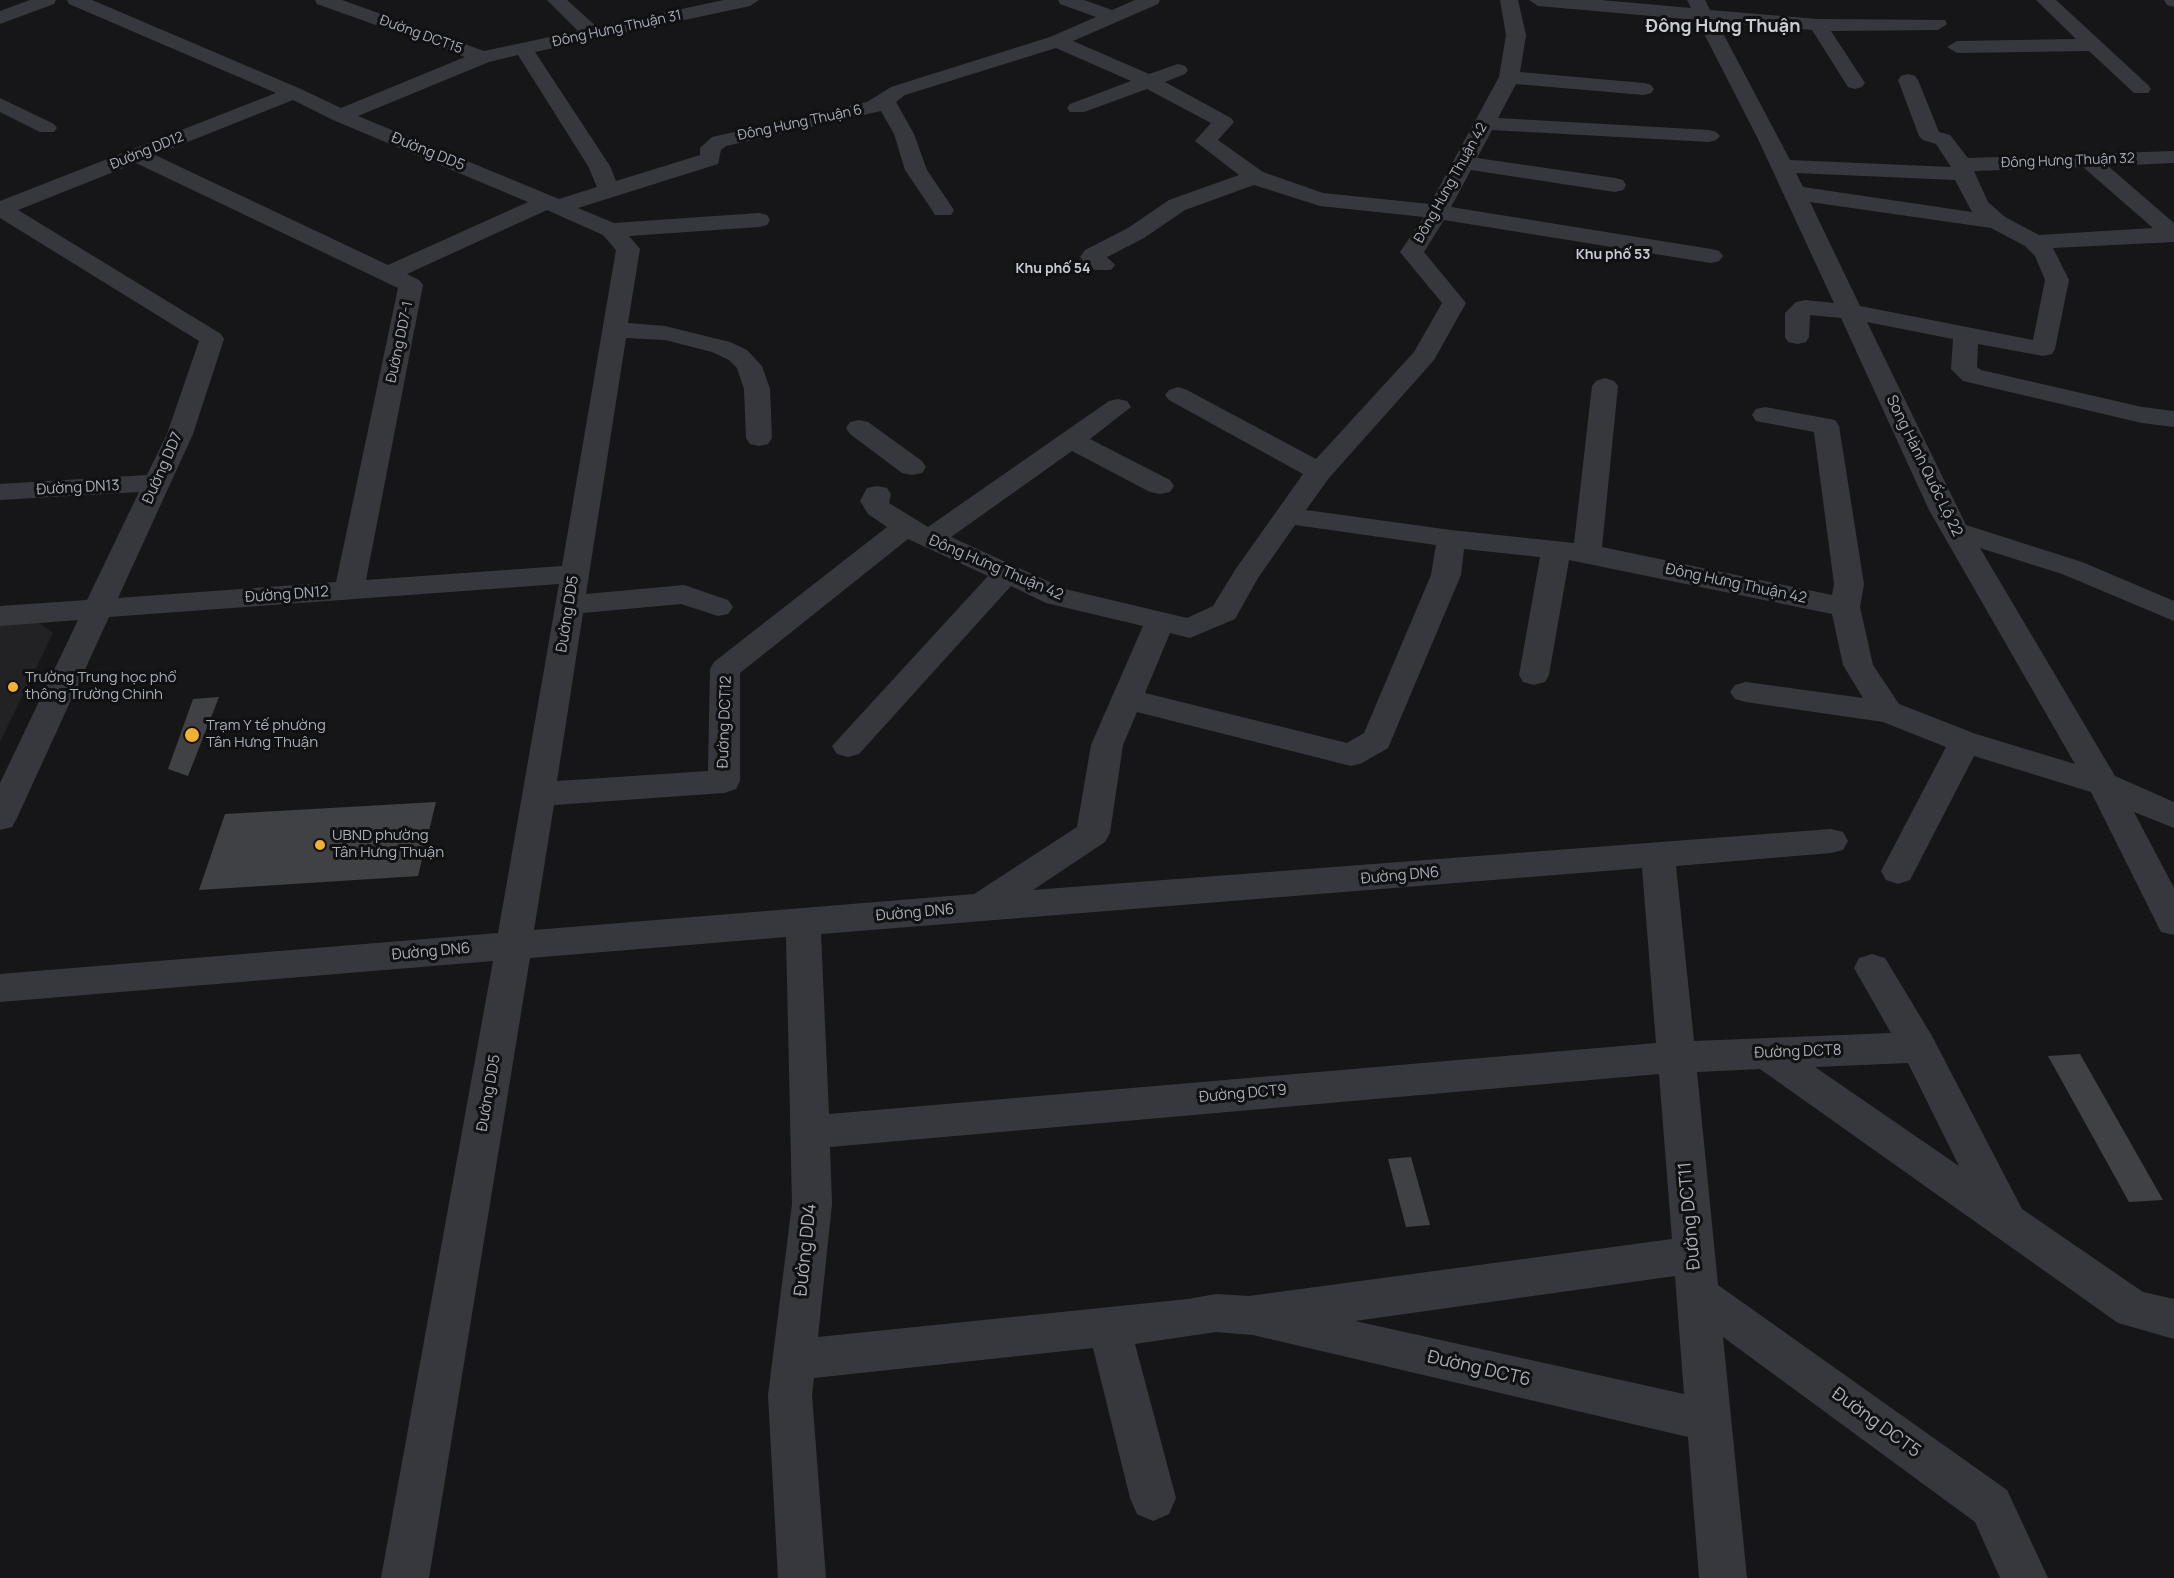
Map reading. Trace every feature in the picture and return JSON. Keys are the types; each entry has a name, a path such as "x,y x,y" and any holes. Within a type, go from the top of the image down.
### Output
{"street":[{"path":"0,18 47,0"},
{"name":"Đường DD5","path":"76,0 294,93 340,116 611,230 628,249 514,946 405,1578"},
{"name":"Đường DCT15","path":"324,0 483,57"},
{"path":"556,0 593,34"},
{"path":"677,0 694,13"},
{"name":"Đông Hưng Thuận 31","path":"340,116 483,57 750,0"},
{"path":"1067,0 1113,17"},
{"name":"Đông Hưng Thuận 6","path":"387,273 552,204 609,190 710,159 711,148 719,141 868,108 885,102 898,91 1057,41 1151,0"},
{"name":"Đông Hưng Thuận 42","path":"877,494 874,501 878,508 917,533 1056,596 1190,628 1224,612 1245,576 1318,472 1425,355 1454,303 1412,252 1438,212 1509,76 1516,35 1509,0"},
{"path":"1538,0 1700,8 1818,25 1938,24"},
{"path":"2045,0 2141,89"},
{"name":"Song Hành Quốc Lộ 22","path":"1700,8 1782,166 1955,531 2103,784 2174,922"},
{"path":"1818,25 1855,83"},
{"path":"1057,41 1148,81 1224,122 1206,141 1255,177 1320,199 1438,212 1712,256"},
{"path":"1957,47 2094,45"},
{"path":"524,49 594,157 609,190"},
{"path":"1077,108 1178,70"},
{"path":"1509,76 1644,89"},
{"path":"1797,337 1797,313 1805,307 1851,312 2043,349 2057,280 2045,252 2034,242 1997,222 1978,205 1963,170 1944,139 1930,136 1908,80"},
{"name":"Đường DD12","path":"0,208 294,93"},
{"path":"885,102 904,134 916,170 943,210"},
{"path":"0,104 47,128"},
{"path":"1485,123 1708,136"},
{"name":"Đường DD7-1","path":"136,155 411,285 349,591"},
{"name":"Đông Hưng Thuận 32","path":"1782,166 1963,170 2174,157"},
{"path":"2089,161 2173,234"},
{"path":"1464,162 1615,185"},
{"path":"1103,265 1092,257 1093,255 1136,233 1177,205 1255,177"},
{"path":"1795,193 1997,222"},
{"name":"Đường DD7","path":"0,208 212,339 180,434 0,818"},
{"path":"611,230 759,220"},
{"path":"2034,242 2173,234"},
{"path":"615,330 665,333 721,347 738,355 749,366 757,389 759,438"},
{"path":"1966,335 1964,369 1972,376 2142,415 2174,419"},
{"path":"1587,553 1605,386"},
{"path":"1178,395 1318,472"},
{"path":"917,533 1071,440 1118,407"},
{"path":"1765,415 1826,426 1849,584 1845,607 1858,665 1888,712"},
{"path":"859,428 912,466"},
{"path":"1071,440 1160,486"},
{"name":"Đường DN13","path":"0,492 157,483"},
{"name":"Đông Hưng Thuận 42","path":"1289,516 1451,539 1587,553 1845,607"},
{"path":"1955,531 2072,568 2174,612"},
{"name":"Đường DCT12","path":"539,794 724,782 725,669 917,533"},
{"path":"1126,699 1351,755 1377,740 1446,575 1451,539"},
{"path":"1534,675 1556,550"},
{"name":"Đường DN12","path":"0,616 574,574"},
{"path":"848,746 1006,574"},
{"path":"569,605 684,594 718,607"},
{"path":"981,907 1093,833 1107,745 1160,621"},
{"path":"1746,692 1888,712 1965,742 2103,784 2174,816"},
{"path":"1898,871 1965,742"},
{"name":"Đường DN6","path":"0,988 981,907 1831,841"},
{"name":"Đường DCT11","path":"1658,855 1723,1578"},
{"name":"Đường DD4","path":"802,1578 790,1395 812,1204 803,922"},
{"path":"1872,968 1919,1047 2009,1223"},
{"name":"Đường DCT8","path":"1676,1057 1919,1047"},
{"path":"1766,1053 2133,1309 2174,1319"},
{"name":"Đường DCT9","path":"809,1131 1676,1057"},
{"path":"794,1360 1188,1319 1215,1313 1249,1316 1695,1274"},
{"name":"Đường DCT5","path":"1695,1274 1991,1506 2024,1578"},
{"name":"Đường DCT6","path":"1249,1316 1709,1421"},
{"path":"1109,1327 1153,1498"}],"shaded area":[{"name":"Trường Trung học phổ thông Trường Chinh","path":"35,620 53,633 0,742 0,622"}],"building":[{"path":"219,697 188,776 168,769 193,699"},
{"name":"UBND phường Tân Hưng Thuận","path":"436,802 418,876 199,890 225,814"},
{"path":"2080,1054 2163,1200 2129,1202 2048,1056"},
{"path":"1411,1157 1430,1225 1406,1227 1388,1159"}],"place":[{"name":"Trường Trung học phổ thông Trường Chinh","path":"13,687"},
{"name":"Trạm Y tế phường Tân Hưng Thuận","path":"192,735"},
{"name":"UBND phường Tân Hưng Thuận","path":"320,845"}],"district":[{"name":"Đông Hưng Thuận","path":"1723,27"},
{"name":"Khu phố 53","path":"1613,255"},
{"name":"Khu phố 54","path":"1053,269"}]}
